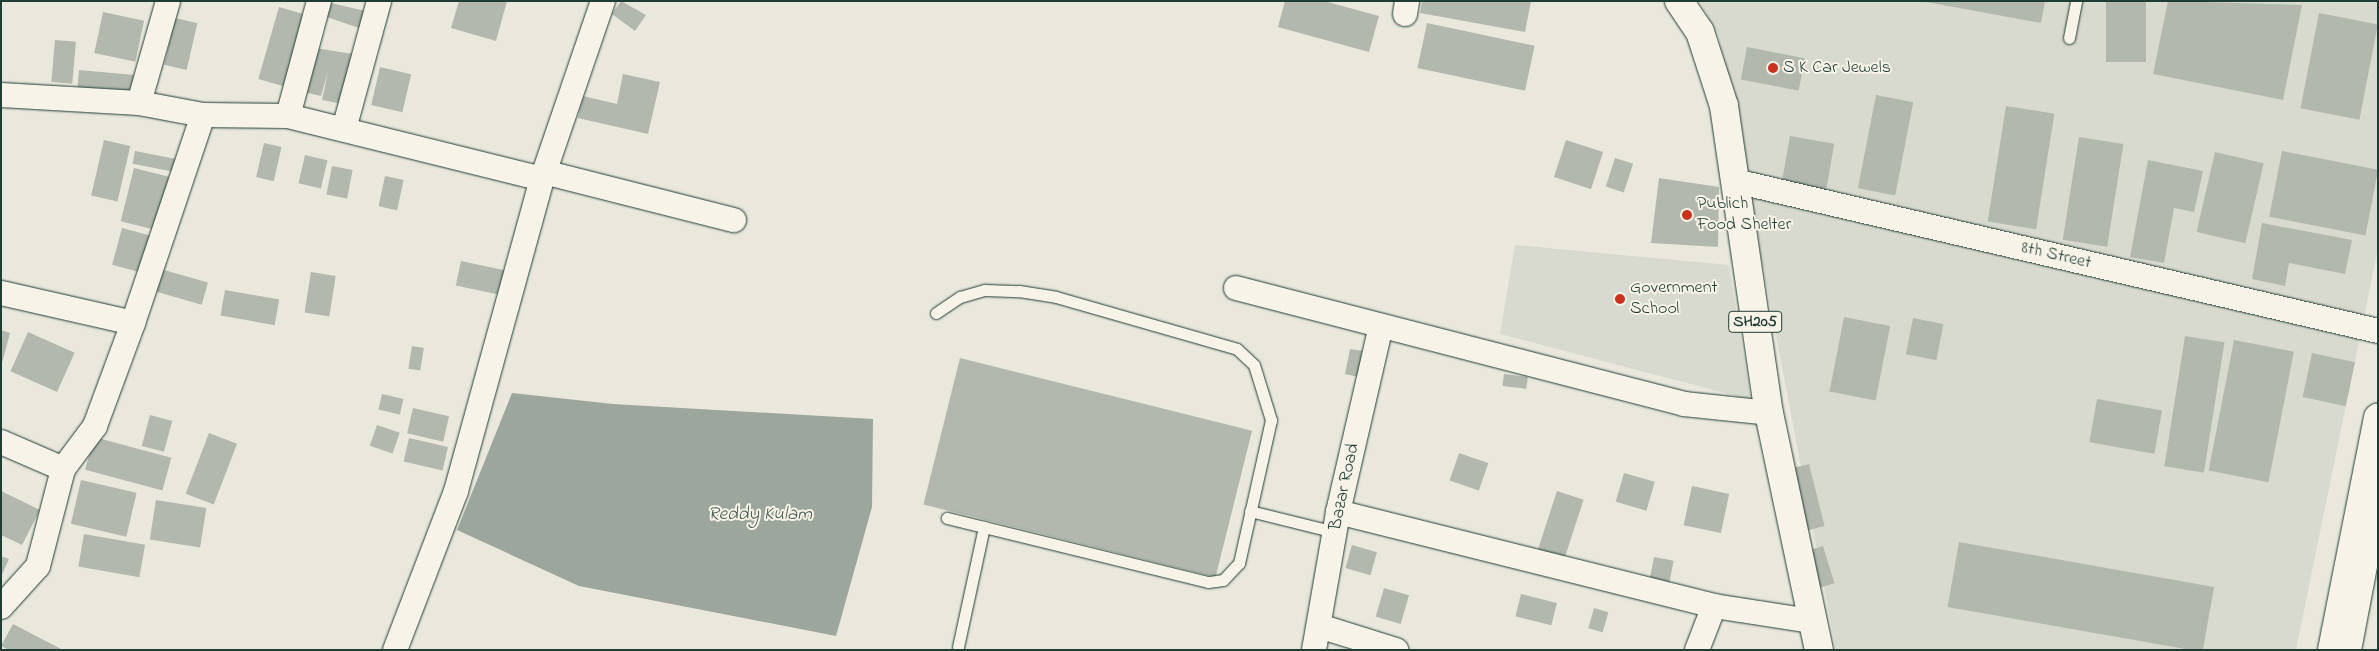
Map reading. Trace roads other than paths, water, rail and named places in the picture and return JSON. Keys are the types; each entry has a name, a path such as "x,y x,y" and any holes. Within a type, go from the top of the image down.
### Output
{"main road":[{"name":"SH205","path":"1679,1 1700,32 1716,74 1768,413 1810,621 1818,650"},
{"path":"2332,650 2378,418"},
{"path":"2347,650 2378,488"}],"street":[{"path":"139,103 168,1"},
{"path":"288,116 319,1"},
{"path":"344,129 379,1"},
{"path":"395,650 456,490 543,176 603,1"},
{"path":"1,95 139,103 203,115 288,116 734,220"},
{"path":"1,607 38,566 63,469 94,426 133,323 203,115"},
{"name":"8th Street","path":"1734,182 2378,331"},
{"path":"1236,288 1684,404 1740,413 1768,413"},
{"path":"1,293 133,323"},
{"name":"Bazar Road","path":"1314,650 1337,522 1381,326"},
{"path":"1,442 63,469"},
{"path":"1337,522 1714,606 1810,621"},
{"path":"1697,650 1714,606"},
{"path":"1319,626 1396,650"}],"lane":[{"path":"2069,38 2076,1"},
{"path":"936,313 960,297 985,290 1019,291 1056,297 1237,349 1254,364 1271,420 1239,563 1223,580 1208,582 947,518"},
{"path":"1250,511 1337,522"},
{"path":"958,647 984,528"}],"water":[{"name":"Reddy Kulam","path":"512,393 613,404 873,419 872,507 836,636 579,586 457,530"}],"place":[{"name":"S K Car Jewels","path":"1773,68"},
{"name":"Publich Food Shelter","path":"1687,215"},
{"name":"Government School","path":"1620,299"}]}
